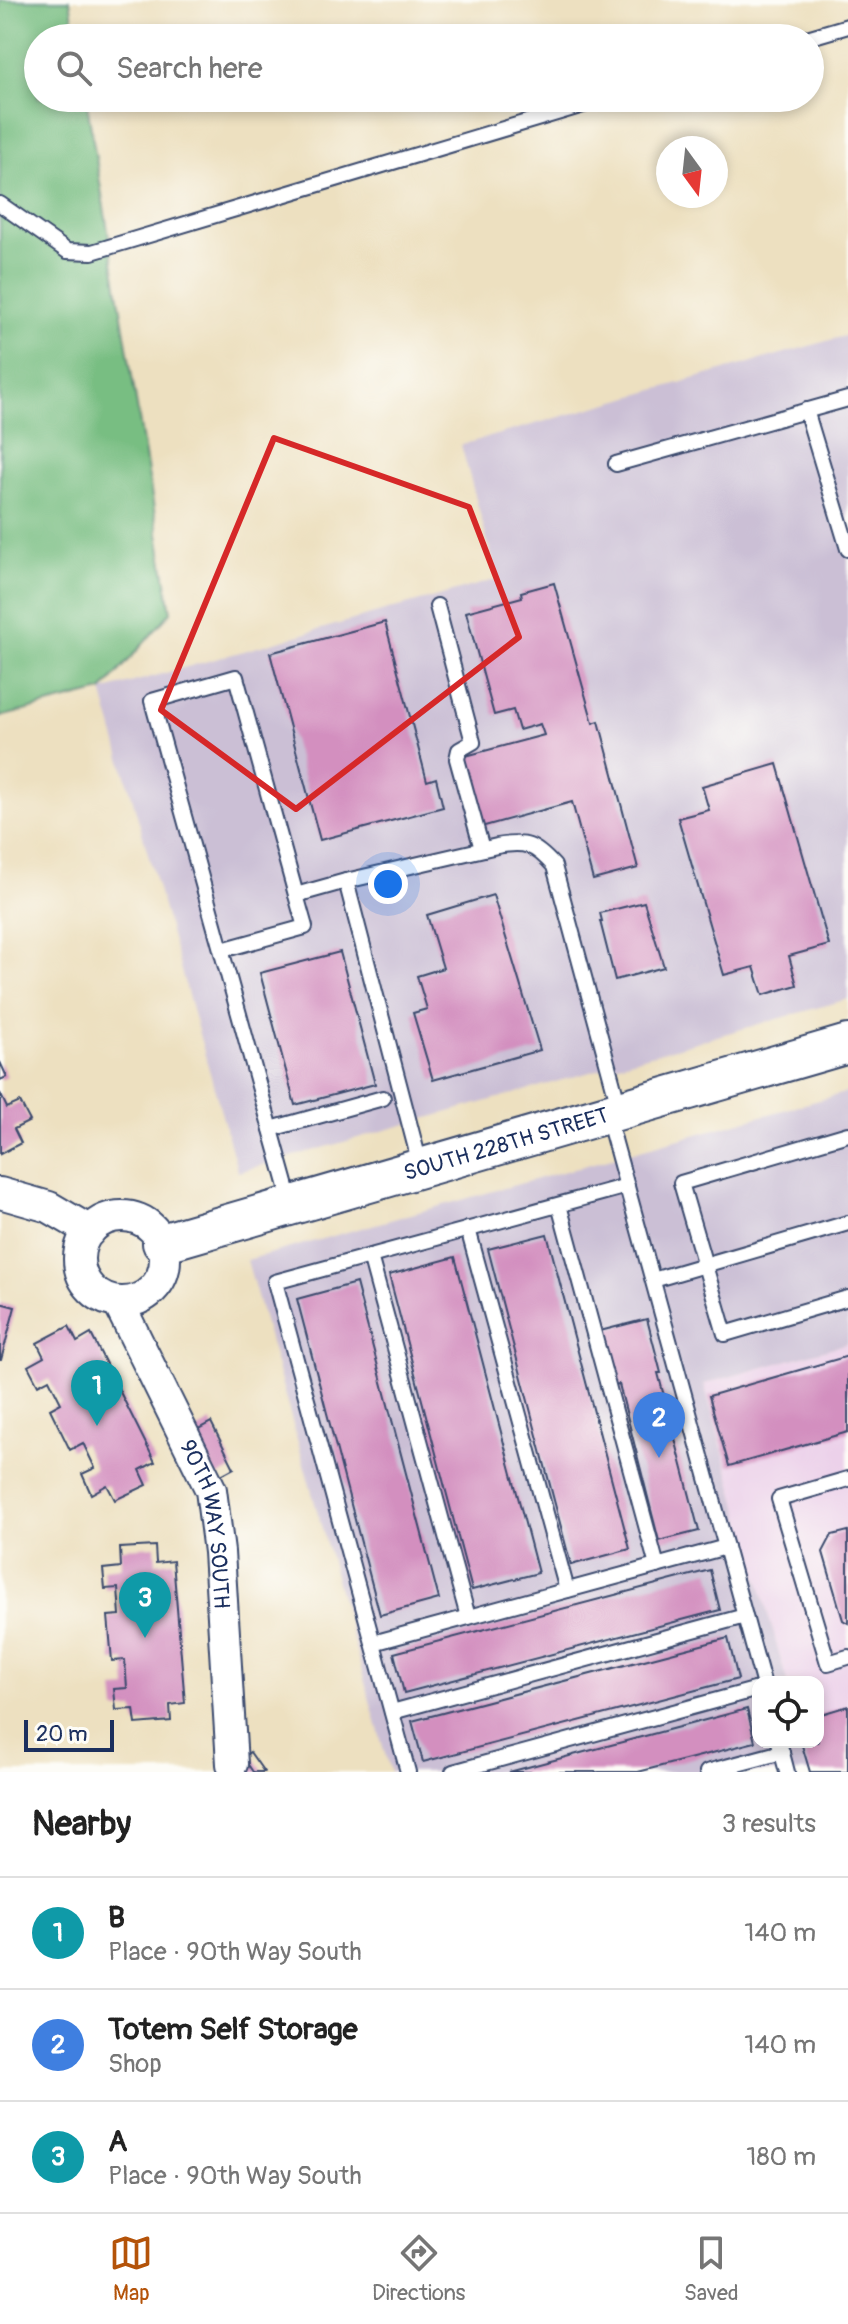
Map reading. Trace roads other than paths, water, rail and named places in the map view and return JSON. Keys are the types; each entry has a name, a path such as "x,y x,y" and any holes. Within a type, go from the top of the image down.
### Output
{"street":[{"name":"SOUTH 228TH STREET","path":"162,1243 848,1044"},
{"path":"0,1193 49,1207 90,1231"},
{"path":"115,1217 130,1217 155,1231 162,1243 165,1258 163,1272 157,1285 146,1295 133,1301 118,1302 105,1299 85,1282 80,1269 82,1242 101,1222 115,1217"},
{"name":"90TH WAY SOUTH","path":"118,1302 211,1490 219,1552 232,1764"}],"lane":[{"path":"824,33 848,26"},
{"path":"0,204 67,251 92,252 560,112"},
{"path":"616,464 848,399"},
{"path":"806,410 848,549"},
{"path":"437,606 473,742 459,750 457,759 482,849"},
{"path":"222,950 305,927 236,677 152,701 293,1205"},
{"path":"296,895 520,842 539,850 554,866 614,1112 627,1186 761,1676"},
{"path":"346,881 421,1168"},
{"path":"271,1129 383,1098"},
{"path":"848,1134 681,1183 725,1334 848,1298"},
{"path":"408,1772 275,1282 627,1186"},
{"path":"559,1205 657,1566"},
{"path":"653,1280 848,1223"},
{"path":"468,1229 567,1590"},
{"path":"370,1256 468,1617"},
{"path":"848,1479 779,1499 828,1663 848,1657"},
{"path":"373,1643 726,1547"},
{"path":"392,1712 745,1616"},
{"path":"453,1772 752,1691"},
{"path":"707,1772 777,1748"},
{"path":"780,1748 787,1772"}],"place":[{"name":"B","path":"97,1426"},
{"name":"Totem Self Storage","path":"659,1458"},
{"name":"A","path":"145,1638"}]}
